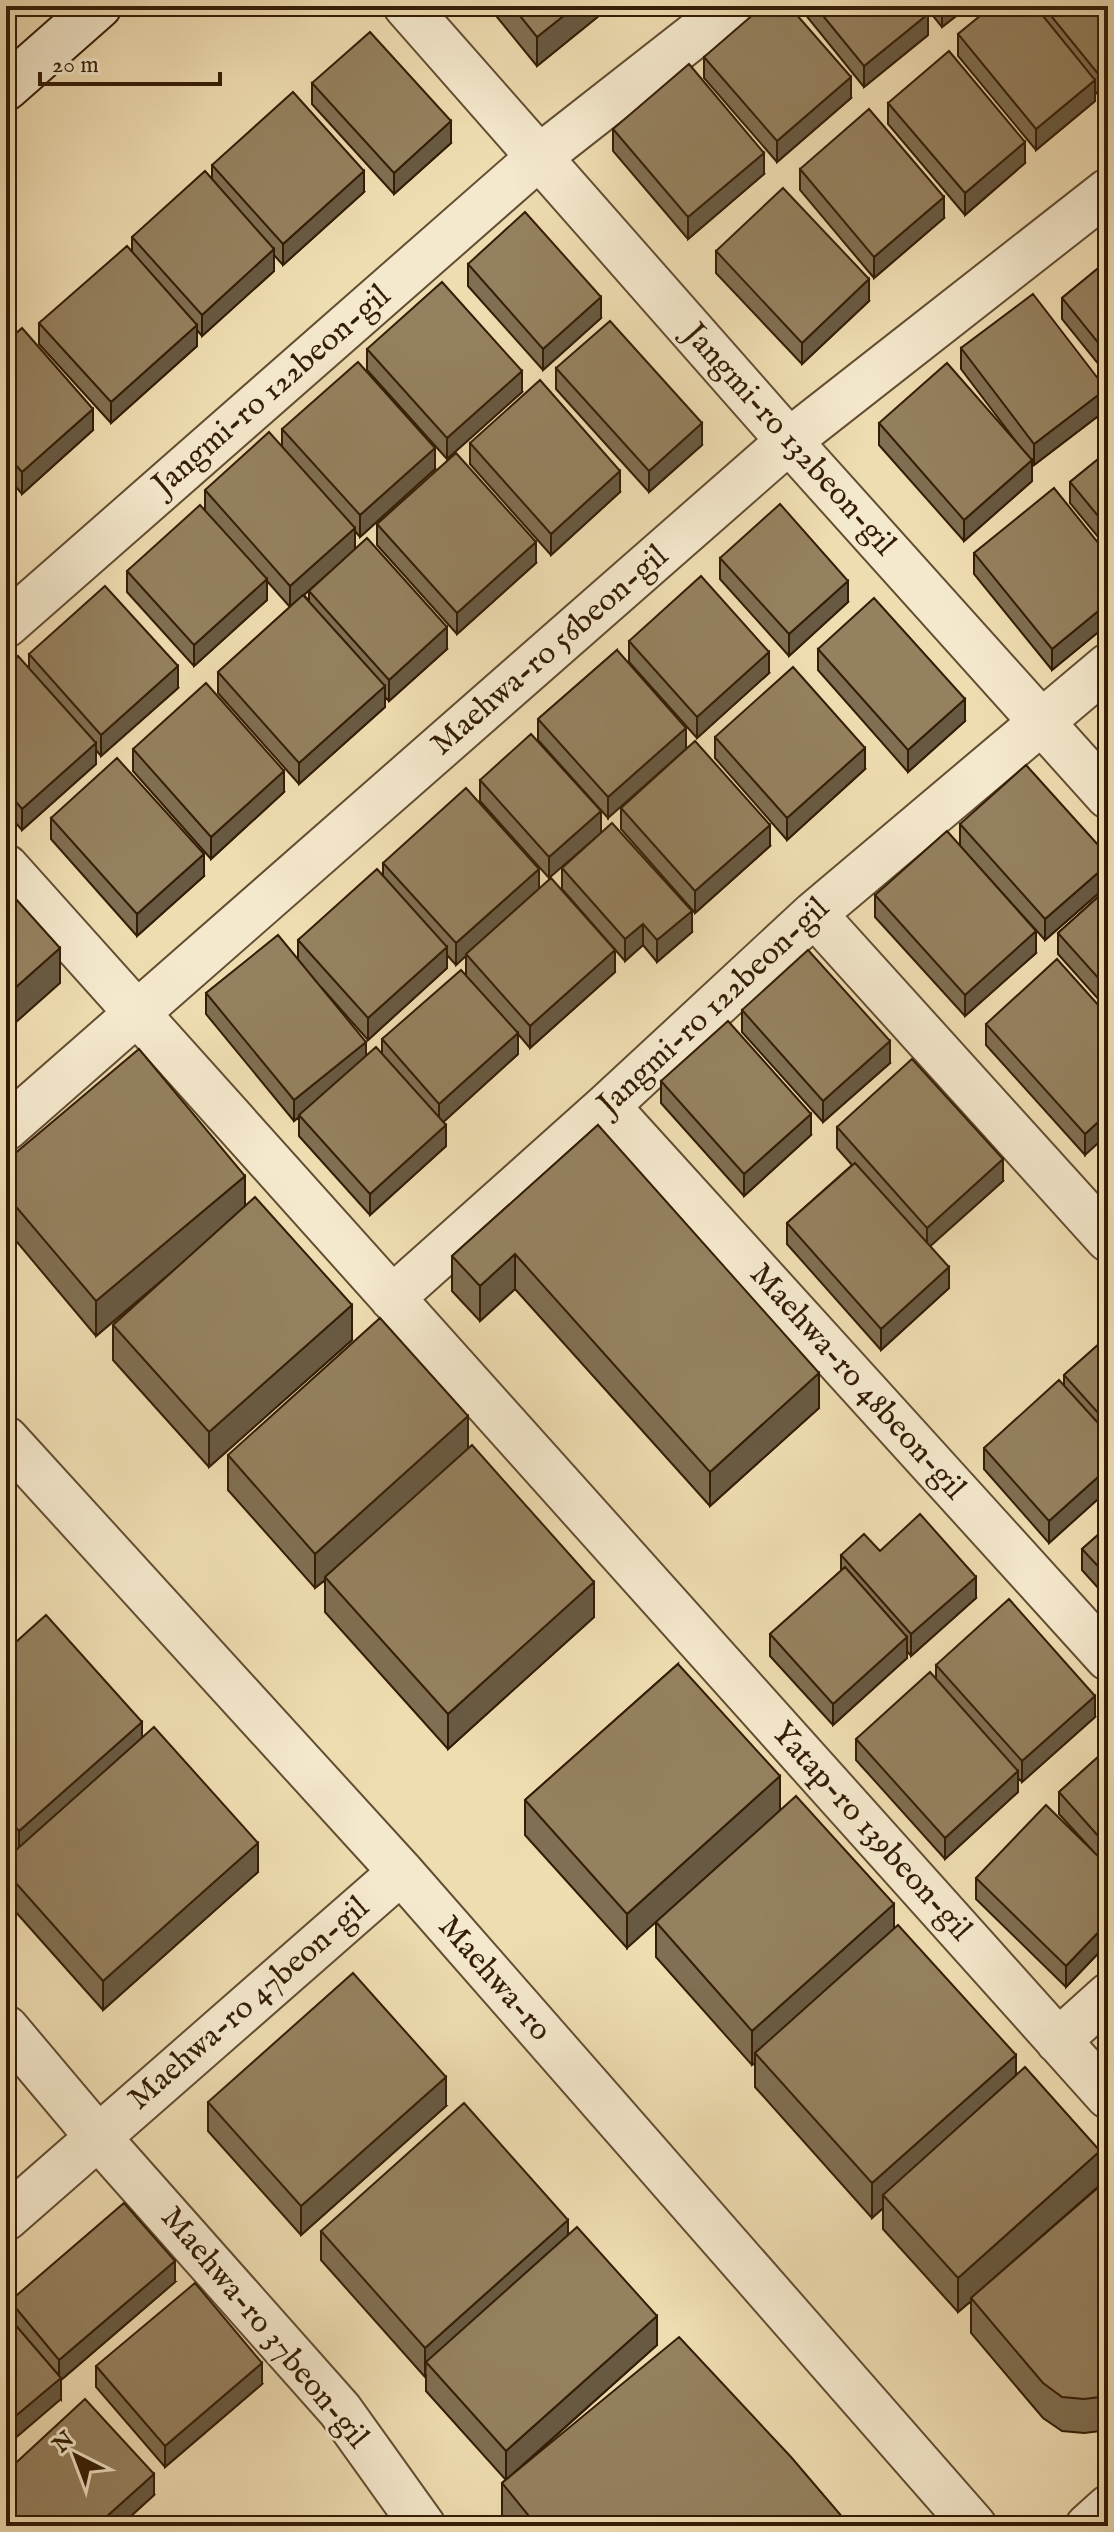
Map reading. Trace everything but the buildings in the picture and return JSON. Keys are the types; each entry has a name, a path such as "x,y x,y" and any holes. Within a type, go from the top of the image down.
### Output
{"street":[{"path":"6,88 99,6"},
{"name":"Jangmi-ro 132beon-gil","path":"406,6 789,441 1108,796"},
{"path":"538,158 732,6"},
{"name":"Jangmi-ro 122beon-gil","path":"6,625 538,158"},
{"name":"Maehwa-ro 56beon-gil","path":"6,1128 789,441 1108,191"},
{"path":"1040,721 1108,666"},
{"name":"Jangmi-ro 122beon-gil","path":"392,1298 607,1106 814,914 1040,721"},
{"path":"6,867 392,1298"},
{"path":"814,914 1108,1239"},
{"name":"Maehwa-ro 48beon-gil","path":"607,1106 1108,1658"},
{"name":"Yatap-ro 139beon-gil","path":"392,1298 1108,2096"},
{"name":"Maehwa-ro","path":"6,1439 401,1872 974,2526"},
{"name":"Maehwa-ro 47beon-gil","path":"6,2218 401,1872"},
{"path":"1058,2041 1108,1996"},
{"name":"Maehwa-ro 47beon-gil","path":"6,2028 97,2136"},
{"name":"Maehwa-ro 37beon-gil","path":"97,2136 340,2410 423,2526"},
{"path":"1088,2526 1108,2508"}]}
